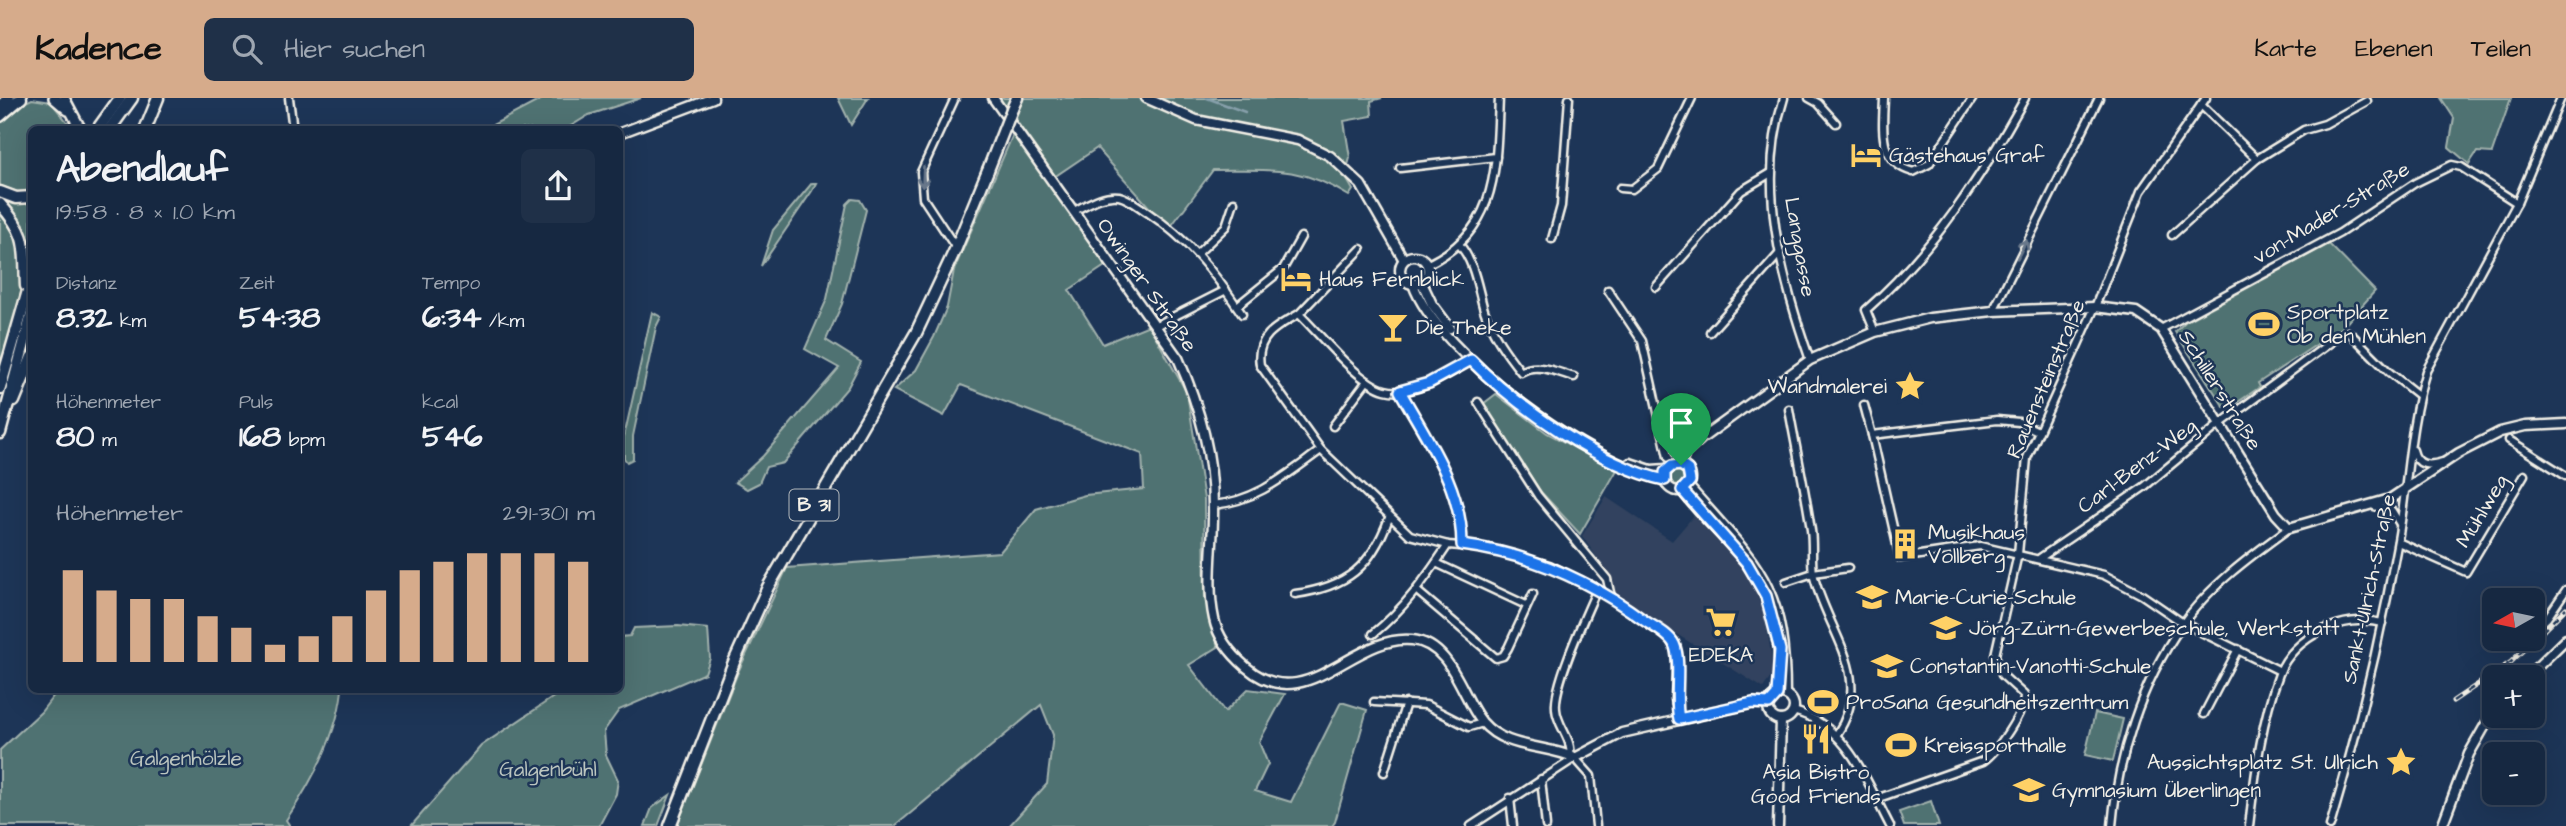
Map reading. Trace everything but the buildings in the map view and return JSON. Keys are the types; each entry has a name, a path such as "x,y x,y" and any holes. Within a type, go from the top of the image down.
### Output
{"main road":[{"path":"0,106 9,98"},
{"path":"0,116 21,98"},
{"path":"54,98 69,111"},
{"path":"64,98 78,126"},
{"path":"100,126 120,98"},
{"path":"112,126 132,98"},
{"path":"147,126 158,98"},
{"name":"B 31","path":"670,826 734,662 768,587 898,366 956,248 1017,98"},
{"path":"0,192 16,198 28,197"},
{"path":"0,204 22,233 27,261 26,294"},
{"path":"0,388 28,288"},
{"path":"7,414 28,330"},
{"path":"0,433 28,366"}],"street":[{"path":"289,98 292,126"},
{"path":"623,132 713,98"},
{"path":"955,98 921,172 923,198 956,248"},
{"name":"Owinger Straße","path":"993,98 1178,358 1195,395 1205,433 1213,505 1211,595 1214,620 1233,656 1252,672 1275,683 1300,683 1321,676 1380,644 1415,640 1429,645 1443,657 1483,723 1521,745 1573,757"},
{"path":"1146,98 1196,120 1298,140 1330,156 1361,186 1404,260 1400,273 1405,280 1417,282 1457,337 1516,394 1556,423 1634,465 1651,470 1675,466"},
{"path":"1426,265 1459,244 1482,218 1488,205 1496,157 1499,98"},
{"path":"1552,239 1561,206 1569,98"},
{"path":"1620,188 1632,189 1658,169 1692,98"},
{"name":"Langgasse","path":"1784,98 1776,121 1771,173 1773,220 1810,360"},
{"path":"1809,98 1818,103 1836,123"},
{"path":"1884,98 1882,138 1886,151 1894,164 1913,172 1929,164 1973,98"},
{"path":"1875,332 1866,310 1895,285 1967,194 2025,98"},
{"path":"1993,310 2099,98"},
{"name":"Rauensteinstraße","path":"1876,799 1983,761 1990,756 2023,706 2024,695 2002,675 1995,655 2018,554 2027,458 2095,307 2141,191 2206,98"},
{"path":"2112,826 2116,791 2129,735 2162,658 2183,624 2213,591 2289,528 2374,506 2407,488 2418,395 2438,344 2517,203 2561,98"},
{"path":"2172,235 2257,159 2304,130 2325,124 2367,100"},
{"path":"2201,105 2257,159"},
{"path":"1400,168 1496,157"},
{"name":"von-Mader-Straße","path":"2161,329 2297,257 2415,183 2452,165 2460,167 2517,203"},
{"path":"1656,287 1741,191 1771,173"},
{"path":"1074,211 1106,196 1121,196 1168,226 1198,253 1242,314"},
{"path":"1198,253 1226,226 1234,202"},
{"path":"1237,306 1283,269 1301,237"},
{"path":"1459,244 1469,256 1485,312 1500,345 1521,372 1529,367 1541,368 1574,377"},
{"path":"1361,249 1299,314 1279,325 1262,341 1258,353 1260,365 1321,450 1410,536 1527,558 1597,589 1666,635 1675,645 1679,719"},
{"path":"1710,332 1780,253"},
{"path":"1404,260 1418,257 1426,265 1427,274 1417,282"},
{"path":"1417,282 1430,314 1471,360 1514,398 1562,432 1642,475 1665,480 1671,489 1685,488"},
{"path":"1155,326 1226,290"},
{"path":"1608,290 1642,341 1668,457 1675,466 1690,472 1685,488"},
{"name":"Schillerstraße","path":"1675,466 1701,439 1810,360 1875,332 1930,318 1993,310 2095,307 2136,312 2161,329 2276,514 2289,528"},
{"path":"1299,314 1367,381 1385,391 1400,391 1429,383 1471,360"},
{"name":"Carl-Benz-Weg","path":"2040,558 2144,488 2220,424 2347,332 2418,395"},
{"path":"1333,426 1367,381"},
{"path":"1400,391 1454,491 1462,518 1462,545"},
{"path":"1478,402 1538,496 1607,579 1611,597"},
{"path":"1864,405 1900,558 1980,545 2105,575 2183,624 2280,671"},
{"path":"1789,409 1811,532 1813,573 1847,659 1852,690 1851,714 1837,734"},
{"path":"1871,435 1997,420 2019,422 2038,431"},
{"name":"Sankt-Ulrich-Straße","path":"2330,826 2382,623 2407,488 2445,462 2500,432 2525,426 2566,424"},
{"path":"2509,440 2566,476"},
{"path":"2412,445 2415,457 2421,464 2427,466 2445,462"},
{"path":"1213,505 1237,503 1261,493 1321,450"},
{"path":"1665,480 1675,466"},
{"name":"Mühlweg","path":"2398,542 2466,572 2524,475"},
{"path":"1685,488 1747,563 1766,596 1780,650 1781,695"},
{"path":"2374,506 2392,511 2400,526"},
{"path":"1295,594 1319,591 1347,580 1379,545 1390,518"},
{"path":"1373,634 1395,616 1417,591 1448,545"},
{"path":"1436,563 1526,605"},
{"path":"1786,582 1813,573 1848,568"},
{"path":"1596,826 1591,776 1573,757 1555,708 1559,689 1597,589"},
{"path":"2545,620 2566,590"},
{"path":"1417,591 1496,658 1503,656 1508,648 1533,594"},
{"path":"2249,826 2260,746 2280,671 2295,651 2323,630 2353,622 2382,623"},
{"path":"2540,665 2566,639"},
{"path":"2204,714 2238,649"},
{"path":"1471,826 1573,757 1622,733 1753,703 1769,704 1781,695"},
{"path":"1781,695 1791,700 1793,711"},
{"path":"1374,702 1426,705 1469,727 1483,723"},
{"path":"1384,772 1406,703"},
{"path":"1769,704 1771,715 1781,720"},
{"path":"1793,711 1822,722 1837,734 1856,760 1890,826"},
{"path":"1781,720 1793,711"},
{"path":"1778,826 1781,720"},
{"path":"2442,826 2469,754 2484,728"},
{"path":"1541,779 1546,826"},
{"path":"1510,798 1513,826"}],"shaded area":[{"path":"1606,497 1672,541 1696,513 1746,567 1764,610 1774,673 1763,688 1614,595 1612,579 1582,536"}],"green space":[{"path":"544,98 641,98 589,115 571,126 491,126"},
{"path":"838,98 868,98 851,125"},
{"path":"999,98 1382,98 1371,101 1372,116 1344,121 1350,158 1345,176 1353,190 1349,196 1299,174 1267,170 1213,170 1172,225 1157,216 1097,148 1054,177"},
{"path":"2441,98 2511,98 2492,153 2477,152 2469,164 2449,147 2454,118"},
{"path":"32,99 51,102 71,126 28,126 28,192 0,186 0,120 15,107"},
{"path":"1014,132 1108,264 1069,290 1103,344 1149,325 1187,393 1204,499 1205,599 1218,647 1189,665 1225,712 1248,689 1285,694 1259,742 1268,764 1255,791 1291,802 1341,702 1367,710 1335,822 1332,826 1009,826 1047,784 1053,735 1041,705 895,826 677,826 738,672 787,568 1000,552 1036,509 1085,495 1144,489 1142,454 961,385 944,416 894,390 916,370 934,337 947,307 954,270"},
{"path":"812,183 816,183 812,191 761,266 773,230"},
{"path":"2,197 18,203 28,202 28,237 24,225"},
{"path":"852,199 860,200 866,210 842,304 826,340 861,362 848,387 783,463 766,467 759,483 747,489 735,482 763,456 839,368 805,349 827,299 847,204"},
{"path":"0,204 22,233 26,294 0,388"},
{"name":"Sportplatz Ob den Mühlen","path":"2329,244 2375,291 2343,327 2258,383 2260,387 2232,406 2224,407 2175,332 2186,321"},
{"path":"652,312 661,317 656,327 633,436 633,459 627,462 624,458 624,437"},
{"path":"1496,394 1547,433 1617,470 1580,534 1541,492 1483,404"},
{"path":"1677,469 1685,477 1677,485 1669,477"},
{"name":"Galgenbühl","path":"678,626 708,629 710,658 705,673 619,710 604,731 606,755 618,780 616,794 599,826 411,826 481,746 560,693 623,693 623,637 630,636 634,628"},
{"name":"Galgenhölzle","path":"56,693 342,693 329,742 314,775 286,820 290,826 0,826 0,750 41,712"},
{"path":"2095,713 2123,719 2113,761 2085,755"},
{"name":"Galgenbühl","path":"670,795 658,826 645,826 652,808"},
{"path":"1931,801 1939,826 1904,826 1899,812"}],"waterway":[{"path":"1207,98 1245,112"}],"railway":[{"path":"2453,701 2511,662 2566,608"}],"place":[{"name":"Gästehaus Graf","path":"1866,155"},
{"name":"Haus Fernblick","path":"1296,279"},
{"name":"Sportplatz Ob den Mühlen","path":"2264,324"},
{"name":"Die Theke","path":"1393,327"},
{"name":"Wandmalerei","path":"1910,386"},
{"name":"Musikhaus Vollberg","path":"1905,544"},
{"name":"Marie-Curie-Schule","path":"1872,597"},
{"name":"EDEKA","path":"1721,622"},
{"name":"Jörg-Zürn-Gewerbeschule, Werkstatt","path":"1946,628"},
{"name":"Constantin-Vanotti-Schule","path":"1887,666"},
{"name":"ProSana Gesundheitszentrum","path":"1823,702"},
{"name":"Asia Bistro Good Friends","path":"1816,739"},
{"name":"Kreissporthalle","path":"1901,745"},
{"name":"Aussichtsplatz St. Ulrich","path":"2401,762"},
{"name":"Gymnasium Überlingen","path":"2029,790"}],"route":[{"path":"1471,360 1546,422 1642,475 1665,480 1665,472 1669,467 1681,465 1690,472 1691,478 1688,486 1682,490 1747,563 1772,611 1780,650 1780,668 1777,695 1769,704 1753,703 1679,719 1675,699 1677,653 1671,639 1611,597 1549,565 1486,548 1462,545 1462,518 1454,491 1400,391 1429,383 1471,360"}]}
